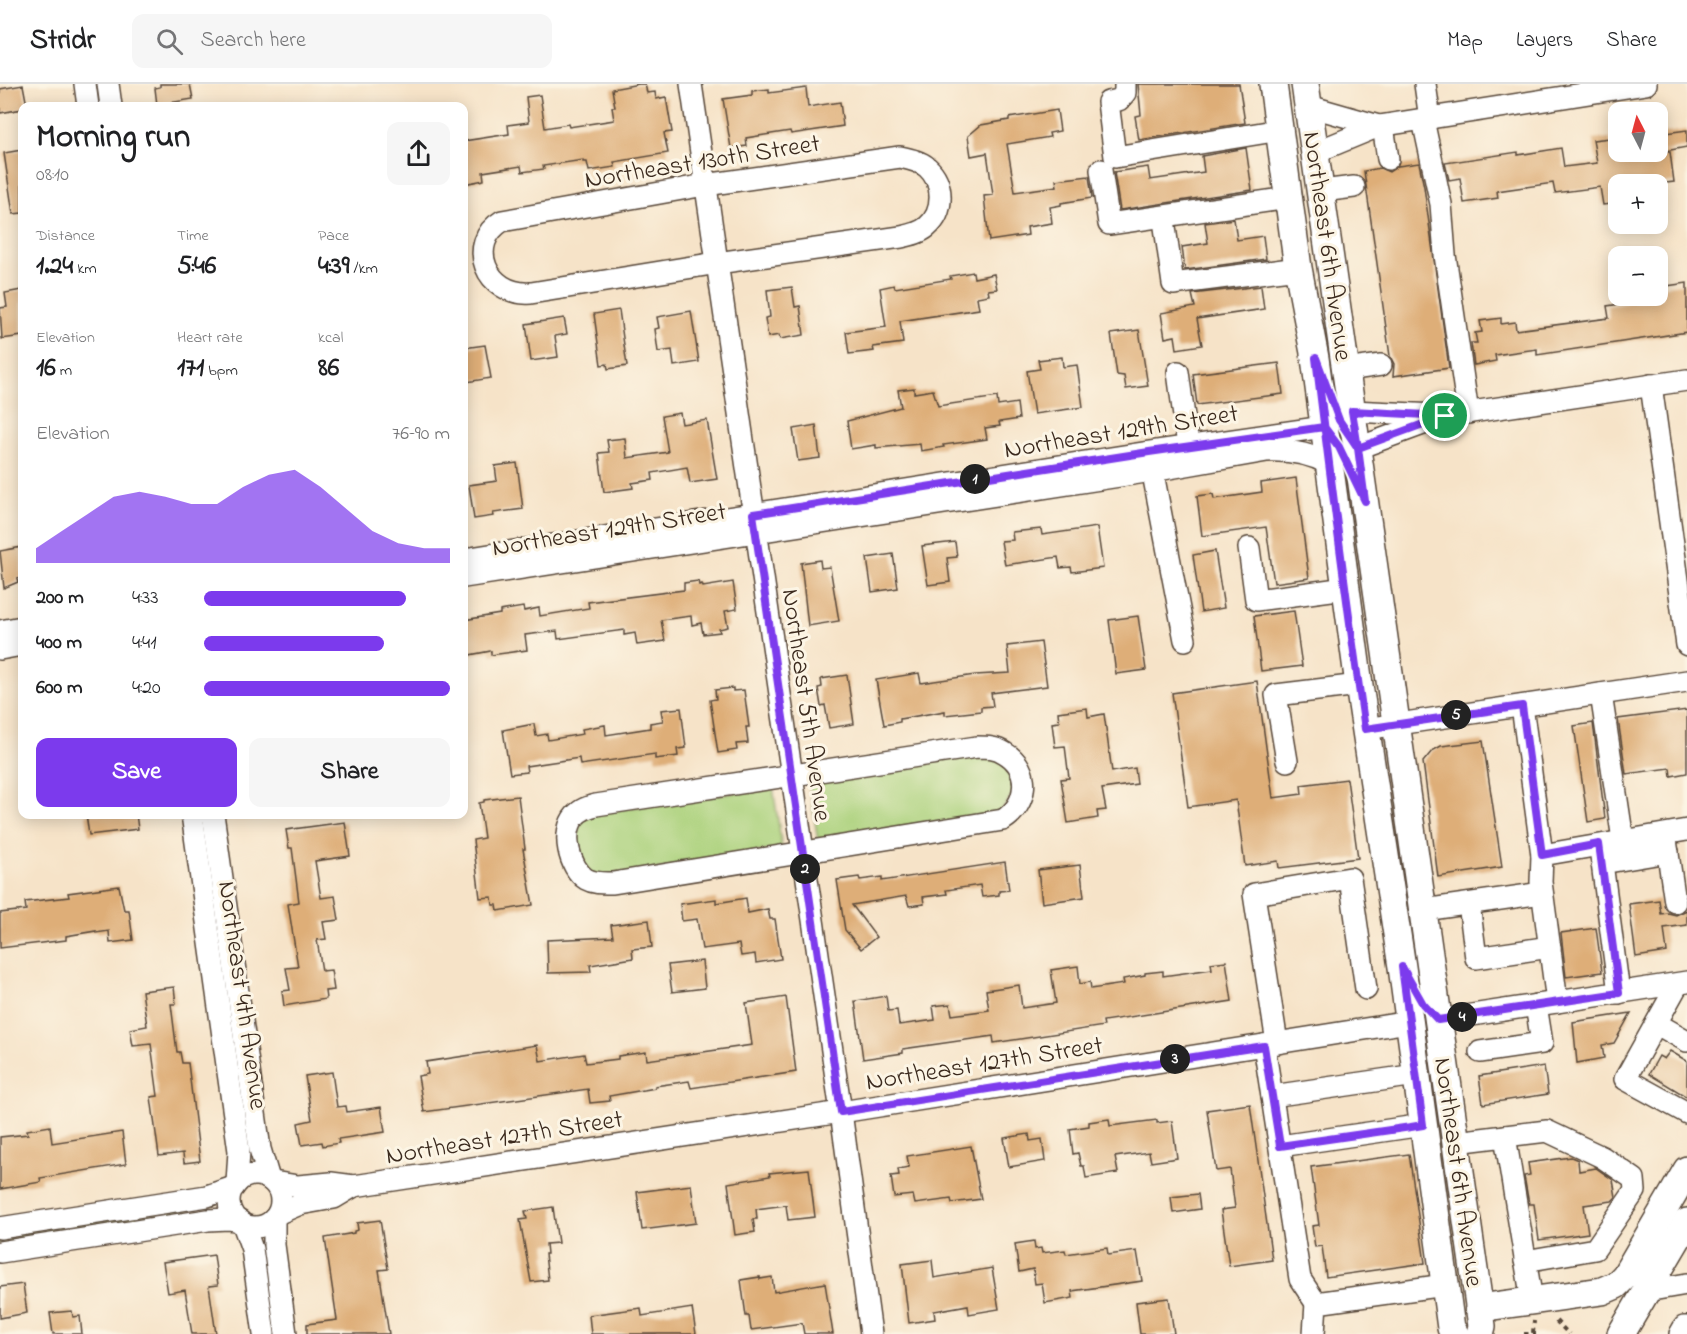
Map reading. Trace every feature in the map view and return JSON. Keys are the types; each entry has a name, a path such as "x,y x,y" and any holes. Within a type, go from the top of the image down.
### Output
{"main road":[{"name":"Northeast 6th Avenue","path":"1273,84 1298,268 1316,358 1365,729 1402,967 1451,1328 1455,1334"},
{"name":"Northeast 6th Avenue","path":"1307,95 1424,910 1479,1321"},
{"path":"1316,358 1339,420 1358,448"},
{"path":"1324,427 1339,447 1365,501"},
{"path":"1402,967 1423,1004 1438,1020"},
{"path":"1479,1321 1532,1301 1602,1291 1616,1285 1634,1261 1687,1170"},
{"path":"1616,1333 1646,1291 1687,1222"}],"street":[{"path":"85,84 87,102"},
{"path":"108,84 110,102"},
{"name":"Northeast 5th Avenue","path":"691,84 841,1112 871,1334"},
{"path":"1125,84 1125,93 1119,100 1108,102 1115,157 1280,130"},
{"path":"1425,84 1426,119 1441,204 1445,255 1468,412"},
{"path":"1316,152 1381,126 1646,84"},
{"path":"1307,95 1381,126"},
{"path":"1381,126 1388,159"},
{"name":"Northeast 130th Street","path":"900,157 927,167 940,192 934,219 917,233 717,263 521,294 510,292 493,280 488,272 484,253 488,233 492,227 502,221 705,185 900,157"},
{"path":"1101,170 1109,224 1289,198"},
{"path":"1322,191 1354,187"},
{"path":"1165,227 1173,284 1298,268"},
{"path":"1346,370 1381,365"},
{"path":"1178,372 1188,446"},
{"path":"1358,448 1445,416 1687,380"},
{"path":"1652,385 1687,645"},
{"path":"1352,411 1445,416"},
{"name":"Northeast 129th Street","path":"1150,461 1188,446 1324,427"},
{"name":"Northeast 129th Street","path":"468,576 754,523 1150,461 1285,450 1302,452 1329,464"},
{"path":"1150,461 1185,640"},
{"name":"Northeast 129th Street","path":"468,559 754,523"},
{"path":"1248,548 1256,600 1346,588"},
{"path":"0,631 18,628"},
{"path":"0,649 18,646"},
{"path":"1365,729 1687,681"},
{"path":"1287,761 1276,695 1359,685"},
{"path":"1601,694 1623,840"},
{"path":"1522,706 1542,855 1542,893 1557,1002"},
{"path":"977,747 992,747 1004,752 1014,759 1021,771 1023,784 1019,805 1014,813 1003,820 802,852 599,884 588,880 578,872 571,860 570,827 575,816 584,809 596,805 977,747"},
{"name":"Northeast 4th Avenue","path":"193,819 239,1151 235,1185"},
{"name":"Northeast 4th Avenue","path":"214,819 260,1149 271,1180"},
{"path":"1542,855 1601,853 1667,843 1687,830"},
{"path":"1601,853 1623,840 1667,843"},
{"path":"1667,843 1675,902"},
{"path":"1601,853 1619,993"},
{"path":"1314,1334 1316,1303 1300,1279 1272,1096 1271,1044 1254,894 1350,878 1366,989"},
{"path":"1424,910 1542,893"},
{"path":"1469,904 1476,958 1550,947"},
{"path":"1438,1020 1682,983"},
{"path":"1682,983 1625,1079 1687,1113"},
{"path":"1480,1052 1542,1043 1536,1005"},
{"name":"Northeast 127th Street","path":"271,1180 298,1186 331,1183 354,1186 1409,1022"},
{"path":"1657,1024 1687,1041"},
{"path":"1272,1096 1416,1075"},
{"path":"1280,1146 1423,1125"},
{"path":"1456,1142 1547,1131 1602,1157 1634,1179 1635,1191 1595,1249 1525,1261"},
{"path":"1505,1136 1532,1301"},
{"path":"0,1228 207,1196 235,1185 242,1179 256,1175 271,1180 278,1188 281,1197 273,1245 286,1334"},
{"path":"235,1185 229,1202 252,1249 264,1334"},
{"name":"Northeast 127th Street","path":"277,1216 300,1204 334,1198 354,1186"},
{"path":"0,1252 208,1220 228,1219 249,1226 263,1226 277,1216"},
{"path":"1646,1291 1687,1284"},
{"path":"1316,1303 1445,1285"},
{"path":"1680,1334 1684,1327 1687,1327"}],"path":[{"path":"1524,1334 1536,1334"}],"green space":[{"path":"962,754 995,756 1012,772 1015,791 998,815 818,841 809,783 814,779"},
{"path":"773,787 782,848 606,878 588,875 575,850 580,820 588,814"},
{"path":"188,1206 190,1217 0,1246 0,1235"}],"building":[{"path":"160,84 190,84 193,99 157,102 155,88 160,87"},
{"path":"645,84 647,93 655,92 656,99 666,97 672,132 664,133 668,153 614,162 615,167 589,171 587,162 583,160 543,166 544,169 522,172 521,166 483,172 484,180 468,183 468,140 509,134 508,125 529,122 526,97 540,95 545,128 568,124 569,127 614,120 612,107 615,107 612,89"},
{"path":"1138,84 1239,84 1245,123 1139,140 1135,116 1141,115"},
{"path":"23,85 26,102 18,102 18,110 0,113 0,89"},
{"path":"806,88 808,107 840,102 843,126 746,138 747,146 731,148 723,99 752,95 752,91 769,89 769,93"},
{"path":"1057,110 1060,131 1049,133 1050,137 1007,144 1015,192 1057,186 1056,180 1089,176 1092,198 1050,207 1052,223 1027,227 1028,235 989,241 984,196 993,195 987,153 971,156 968,136 981,125"},
{"path":"1687,130 1687,147 1668,151 1668,133"},
{"path":"1608,138 1608,162 1668,162 1668,152 1670,152 1674,182 1668,183 1668,174 1608,174 1608,204 1603,205 1600,187 1555,193 1553,183 1497,191 1498,198 1464,203 1460,178 1449,180 1445,163 1561,148 1564,167 1597,163 1593,140"},
{"path":"1246,148 1252,190 1120,210 1114,172 1148,167 1150,180 1204,172 1202,156"},
{"path":"18,151 18,213 13,214 4,153"},
{"path":"1419,163 1449,368 1393,376 1394,364 1390,356 1364,171 1380,168 1389,172 1398,166"},
{"path":"1234,219 1237,240 1263,236 1266,259 1185,270 1182,247 1208,243 1205,223"},
{"path":"973,272 974,278 994,274 997,289 988,290 989,295 977,297 979,309 900,321 903,343 873,347 874,351 849,354 846,332 886,327 880,288 894,285 895,288 951,279 950,276"},
{"path":"1687,283 1687,332 1537,355 1537,349 1495,355 1496,361 1474,365 1471,343 1477,343 1475,333 1482,332 1480,321 1501,318 1501,324 1515,322 1516,330 1609,318 1607,306 1668,306 1668,286"},
{"path":"1261,286 1264,309 1197,319 1202,345 1177,349 1175,336 1165,338 1161,313 1195,307 1192,294"},
{"path":"792,287 795,307 800,306 804,335 780,339 779,335 768,337 765,318 770,317 767,290"},
{"path":"18,291 18,337 2,339 0,308 7,307 5,293"},
{"path":"619,310 627,366 608,369 607,364 601,365 594,314"},
{"path":"691,311 699,362 674,366 672,350 658,352 655,329 659,328 657,317"},
{"path":"564,318 567,334 555,336 558,357 531,361 526,324"},
{"path":"1139,330 1148,386 1126,389 1124,376 1117,375 1111,334"},
{"path":"485,345 491,378 468,382 468,347"},
{"path":"1062,357 1063,367 1077,365 1083,407 1034,414 1027,371 1040,369 1038,360"},
{"path":"1279,363 1283,394 1197,405 1193,374"},
{"path":"914,388 914,393 933,390 938,406 997,397 998,406 1017,403 1019,419 999,422 1000,426 985,428 987,439 943,445 944,447 921,451 920,444 876,448 876,445 851,449 847,421 901,407 898,390"},
{"path":"680,413 682,424 707,420 717,479 690,483 687,467 652,473 653,480 632,483 633,488 604,492 599,453 609,452 607,440 625,438 627,458 668,452 662,416"},
{"path":"816,425 820,458 798,461 793,429"},
{"path":"517,463 523,509 493,513 494,516 474,519 469,485 497,481 495,466"},
{"path":"1296,478 1309,578 1274,583 1266,527 1202,536 1197,496 1213,494 1214,499 1262,492 1261,483"},
{"path":"1097,527 1103,568 1072,572 1071,567 1060,568 1058,557 1005,565 1001,541 1013,540 1012,532 1041,529 1042,535"},
{"path":"955,542 957,557 947,558 950,582 928,585 922,546"},
{"path":"18,548 18,582 4,588 0,551"},
{"path":"1215,551 1224,608 1201,612 1193,555"},
{"path":"893,554 898,588 872,592 867,558"},
{"path":"820,560 821,568 830,567 839,621 808,626 801,563"},
{"path":"698,581 703,587 733,582 737,609 725,611 728,627 719,629 720,632 703,634 701,623 692,625 691,616 661,620 665,641 637,645 635,633 624,635 624,630 558,639 557,631 525,635 527,650 491,655 491,651 468,655 468,619 523,607 524,611 539,608 540,616 589,608 588,602 684,590 684,583"},
{"path":"1294,611 1302,666 1261,671 1254,616"},
{"path":"1138,616 1146,670 1116,674 1109,620"},
{"path":"1041,642 1047,686 991,693 993,706 981,707 981,711 945,715 945,711 900,719 900,722 884,725 876,680 919,673 921,683 975,675 1010,673 1007,646"},
{"path":"847,675 854,724 829,728 825,705 821,706 818,688 822,687 821,679"},
{"path":"1257,681 1273,798 1302,794 1301,785 1347,779 1358,858 1279,868 1278,861 1245,866 1236,800 1188,807 1172,693"},
{"path":"733,688 733,691 744,690 749,727 746,727 748,743 736,744 737,750 718,753 710,700 716,699 715,690"},
{"path":"681,708 686,748 677,749 678,756 655,759 655,754 580,765 579,758 526,766 527,772 510,774 503,730 534,724 536,736 547,734 548,740 583,734 582,729 605,725 606,735 650,728 650,723 663,721 661,710"},
{"path":"1087,708 1088,717 1104,714 1112,772 1135,768 1137,784 1102,789 1106,810 1097,811 1098,818 1068,823 1061,779 1069,778 1065,746 1055,747 1052,723 1059,722 1058,712"},
{"path":"1687,710 1687,773 1671,776 1670,768 1626,774 1618,719"},
{"path":"1593,723 1605,819 1588,822 1574,726"},
{"path":"1483,741 1502,867 1438,877 1423,762 1432,751 1441,746"},
{"path":"518,796 525,849 523,849 533,905 498,911 497,905 493,905 492,897 480,898 473,840 484,838 479,803 484,800"},
{"path":"87,819 137,819 138,829 89,835"},
{"path":"345,822 350,856 315,861 321,898 335,896 339,920 323,922 326,939 317,940 322,971 331,970 334,990 325,991 326,999 284,1006 282,991 290,990 286,968 298,967 288,904 299,902 292,848 289,848 286,830"},
{"path":"1005,862 1009,890 999,891 999,895 982,897 980,885 946,890 947,894 923,897 924,904 909,906 906,896 852,905 876,937 861,949 845,930 837,880 882,877 882,881"},
{"path":"1080,865 1084,897 1042,903 1038,870"},
{"path":"119,886 124,910 129,910 133,940 110,943 109,931 96,933 96,931 66,936 66,940 0,948 0,913 26,910 25,902 69,897 68,893"},
{"path":"746,898 748,913 768,909 770,919 775,919 781,959 756,963 755,954 741,956 739,944 702,949 697,919 682,921 680,904 716,899 716,903"},
{"path":"1659,900 1661,914 1676,915 1687,910 1687,925 1664,928 1667,952 1636,957 1629,904"},
{"path":"649,920 652,947 632,949 633,958 590,965 591,972 548,973 547,940 613,937 611,925"},
{"path":"1596,928 1602,972 1566,977 1561,933"},
{"path":"702,961 705,988 672,992 668,965"},
{"path":"1226,961 1232,1001 1103,1021 1104,1026 994,1043 993,1036 903,1049 903,1053 863,1059 855,1001 886,996 888,1011 897,1010 899,1025 935,1020 933,1006 950,1004 952,1015 989,1010 986,990 1019,985 1022,1008 1056,1003 1051,970 1078,966 1080,984 1090,982 1091,989 1124,984 1123,979 1145,975 1145,973 1163,971 1163,976 1212,969 1211,963"},
{"path":"174,987 176,1004 171,1004 177,1052 180,1052 182,1063 188,1063 200,1161 184,1163 183,1153 159,1156 151,1097 158,1096 151,1044 133,1046 130,1029 147,1026 142,991"},
{"path":"786,997 796,1072 691,1088 689,1081 655,1086 655,1088 609,1096 610,1101 590,1103 588,1089 424,1112 418,1076 428,1074 426,1062 537,1045 540,1061 584,1054 586,1063 618,1059 618,1056 646,1052 647,1060 752,1045 746,1003"},
{"path":"1631,1013 1614,1043 1602,1045 1604,1058 1577,1063 1573,1022"},
{"path":"1670,1051 1687,1061 1687,1097 1649,1074 1659,1056 1664,1059"},
{"path":"1544,1066 1548,1094 1483,1104 1479,1076"},
{"path":"332,1072 337,1107 346,1106 347,1112 381,1107 385,1132 338,1139 339,1143 323,1146 322,1142 302,1145 298,1123 312,1120 305,1076"},
{"path":"1250,1104 1272,1260 1229,1266 1221,1210 1235,1208 1230,1169 1216,1171 1207,1110"},
{"path":"1109,1119 1110,1126 1157,1120 1157,1123 1172,1121 1177,1158 1151,1162 1149,1152 1115,1157 1118,1173 1086,1178 1078,1153 1073,1154 1070,1129 1089,1126 1089,1122"},
{"path":"50,1126 52,1143 122,1132 126,1164 40,1178 41,1182 0,1189 0,1137 28,1134 27,1130"},
{"path":"1029,1134 1030,1141 1042,1139 1045,1161 1009,1167 1004,1138"},
{"path":"971,1146 981,1199 952,1203 951,1199 915,1204 913,1195 894,1197 891,1176 899,1175 898,1169 909,1167 907,1156"},
{"path":"1409,1154 1425,1263 1326,1277 1322,1246 1315,1247 1312,1226 1319,1225 1311,1167"},
{"path":"1571,1157 1578,1160 1579,1171 1596,1168 1613,1180 1616,1197 1612,1201 1584,1205 1588,1233 1539,1240 1534,1204 1529,1204 1524,1176 1530,1175 1528,1163"},
{"path":"809,1169 815,1217 788,1220 786,1205 756,1209 757,1219 753,1219 755,1232 735,1235 728,1183 770,1176 769,1173"},
{"path":"691,1185 696,1223 642,1230 637,1192"},
{"path":"1198,1194 1200,1209 1173,1213 1171,1197"},
{"path":"553,1207 558,1243 546,1244 548,1280 531,1282 520,1220 527,1219 525,1211"},
{"path":"380,1220 388,1269 379,1270 389,1334 307,1334 307,1324 337,1320 325,1238 354,1233 358,1230 357,1223"},
{"path":"1034,1241 1035,1249 1041,1248 1042,1253 1065,1250 1066,1254 1107,1248 1108,1255 1137,1251 1142,1281 1072,1291 1073,1298 1045,1303 1042,1283 1035,1284 1033,1269 1019,1272 1015,1244"},
{"path":"214,1255 218,1285 209,1286 216,1334 192,1334 185,1290 168,1293 163,1262"},
{"path":"932,1260 934,1278 992,1268 999,1309 969,1314 968,1305 934,1311 935,1319 909,1323 902,1264"},
{"path":"760,1277 760,1279 772,1277 774,1292 825,1283 833,1334 804,1334 802,1323 751,1330 749,1316 746,1316 741,1280"},
{"path":"23,1284 27,1313 0,1318 0,1287"},
{"path":"1169,1298 1174,1334 1140,1334 1136,1302"},
{"path":"641,1308 642,1316 692,1308 696,1334 591,1334 589,1315"},
{"path":"72,1311 73,1317 80,1316 82,1334 53,1334 50,1313"}],"route":[{"path":"1445,416 1352,411 1358,448 1339,420 1316,358 1324,427 1365,729 1522,706 1542,855 1599,844 1619,993 1438,1020 1423,1004 1402,967 1423,1125 1411,1127 1280,1146 1264,1046 841,1112 753,514 1324,427 1339,447 1365,501 1358,448 1445,416"}]}
